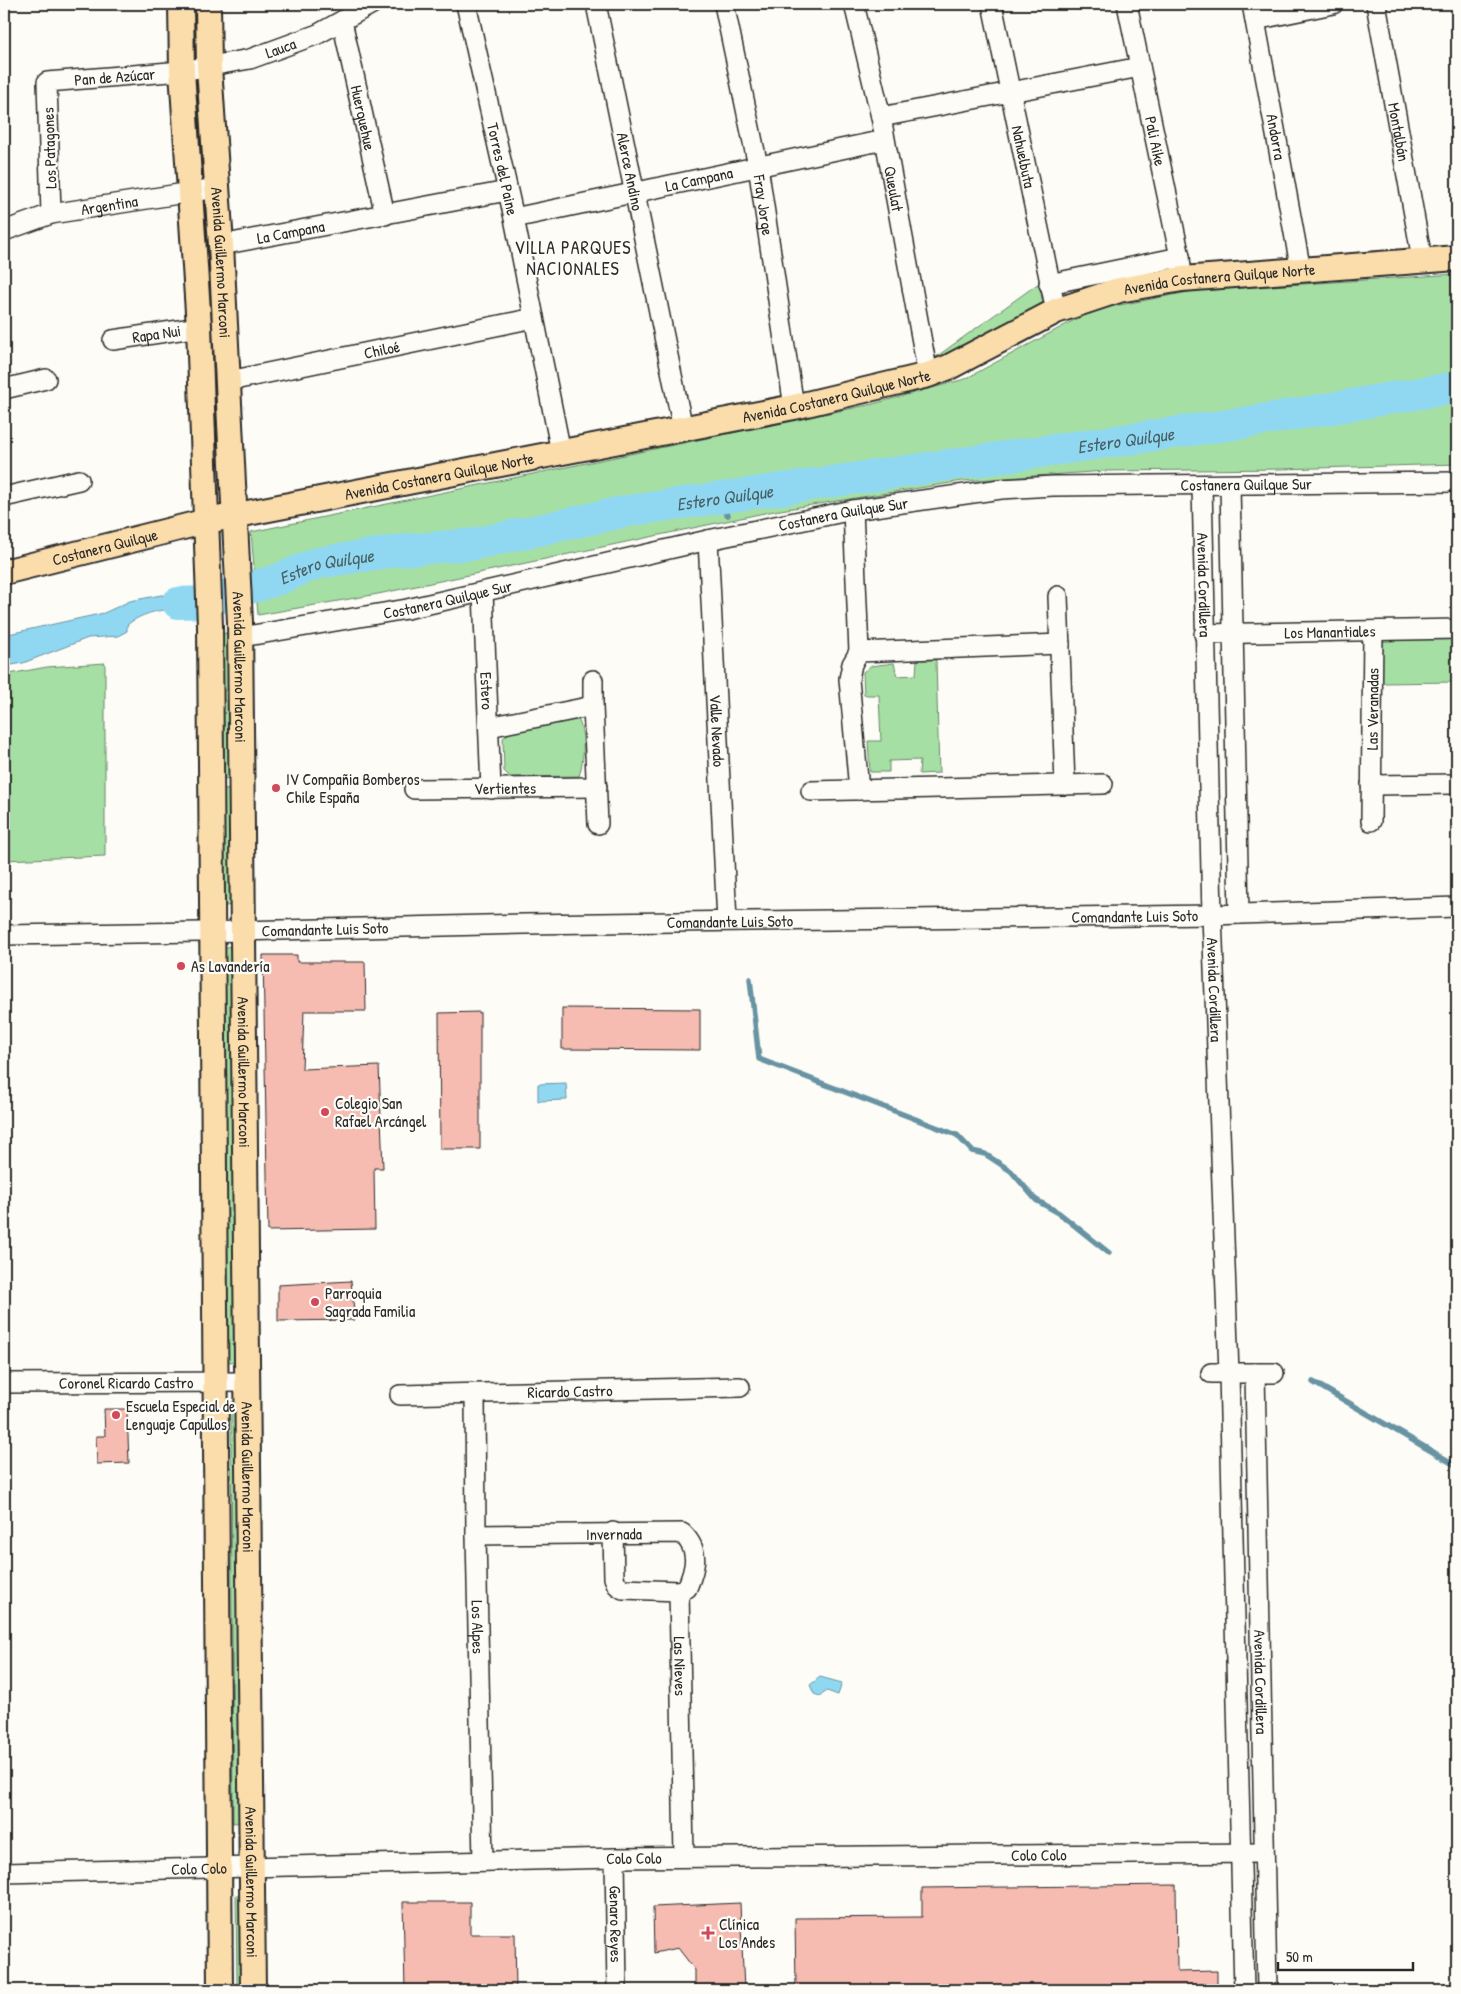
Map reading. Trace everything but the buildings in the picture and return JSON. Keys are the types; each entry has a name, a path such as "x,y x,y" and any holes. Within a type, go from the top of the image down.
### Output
{"main road":[{"name":"Avenida Guillermo Marconi","path":"181,4 182,71 199,327 210,626 220,1990"},
{"name":"Avenida Guillermo Marconi","path":"208,4 209,67 229,381 240,629 253,1990"},
{"name":"Avenida Costanera Quilque Norte","path":"206,521 794,407 928,375 949,367 1056,311 1181,268 1301,271 1457,258"},
{"name":"Costanera Quilque","path":"4,572 206,521"},
{"path":"212,785 242,784"}],"street":[{"name":"Lauca","path":"182,71 250,59 318,34 372,4"},
{"name":"Torres del Paine","path":"466,4 514,218 561,452"},
{"name":"Alerce Andino","path":"596,4 683,429"},
{"name":"Fray Jorge","path":"724,4 758,166 794,407"},
{"name":"Queulat","path":"854,4 881,117 928,375"},
{"name":"Nahuelbuta","path":"992,4 1056,311"},
{"name":"Pali Aike","path":"1127,4 1181,268"},
{"path":"1254,12 1334,4"},
{"name":"Montalbán","path":"1376,4 1422,260"},
{"name":"Andorra","path":"1254,12 1301,271"},
{"name":"Huerquehue","path":"342,21 384,215"},
{"path":"881,117 1140,67"},
{"name":"Pan de Azúcar","path":"47,82 182,71"},
{"name":"Los Patagones","path":"47,82 51,214"},
{"name":"La Campana","path":"514,218 884,140"},
{"name":"Argentina","path":"4,231 51,214 217,188"},
{"name":"La Campana","path":"221,245 507,191"},
{"name":"Avenida Costanera Quilque Norte","path":"1049,284 1181,268"},
{"name":"Chiloé","path":"229,381 534,318"},
{"name":"Rapa Nui","path":"113,340 199,327"},
{"path":"4,389 46,379"},
{"path":"4,497 78,480"},
{"name":"Costanera Quilque Sur","path":"240,629 408,609 708,540 853,510 1001,490 1053,486 1457,482"},
{"name":"Avenida Cordillera","path":"1230,485 1239,914"},
{"name":"Avenida Cordillera","path":"1202,486 1220,1373 1241,1853 1244,1990"},
{"path":"853,510 859,652 852,664 849,679 859,790"},
{"name":"Valle Nevado","path":"708,540 727,921"},
{"name":"Estero","path":"483,592 492,789"},
{"path":"1058,596 1065,785"},
{"name":"Los Manantiales","path":"1204,634 1457,629"},
{"name":"Las Veranadas","path":"1371,821 1374,631"},
{"path":"859,652 1060,644"},
{"path":"593,680 598,824"},
{"path":"489,727 593,706"},
{"path":"811,791 1103,784"},
{"path":"1371,785 1457,784"},
{"name":"Vertientes","path":"414,789 597,786"},
{"name":"Comandante Luis Soto","path":"4,935 524,924 1212,915 1457,907"},
{"path":"1220,1373 1274,1372"},
{"name":"Avenida Cordillera","path":"1254,1373 1267,1990"},
{"name":"Coronel Ricardo Castro","path":"4,1383 248,1382"},
{"name":"Ricardo Castro","path":"400,1395 740,1387"},
{"name":"Los Alpes","path":"475,1394 483,1861"},
{"path":"613,1532 614,1578 617,1585 623,1589 679,1591"},
{"name":"Invernada","path":"476,1535 613,1532 682,1533 690,1541 695,1557 694,1572 687,1588 679,1591"},
{"name":"Las Nieves","path":"679,1591 684,1857"},
{"name":"Colo Colo","path":"4,1873 615,1858 1264,1852"},
{"name":"Genaro Reyes","path":"615,1858 617,1990"}],"green space":[{"path":"191,4 201,4 201,40 192,41"},
{"path":"202,75 207,172 197,173 191,76"},
{"path":"209,200 222,464 211,465 198,202"},
{"path":"1457,274 1457,464 1106,471 963,481 774,511 378,594 258,615 251,532 873,404 965,379 1093,310 1194,291"},
{"path":"1039,283 1043,304 937,363 936,357"},
{"path":"231,631 234,778 222,779 220,635"},
{"path":"1380,636 1457,636 1457,682 1381,683"},
{"path":"917,660 936,660 939,773 919,774 920,760 889,761 889,772 870,772 868,741 881,741 879,695 864,695 863,672 871,666 894,663 897,676 916,675"},
{"path":"105,663 105,856 4,860 4,675 47,667"},
{"path":"577,717 583,738 582,762 579,776 510,777 504,771 503,738 512,731"},
{"path":"233,789 235,905 225,906 224,790"},
{"path":"236,946 240,1361 228,1362 225,947"},
{"path":"231,1402 241,1402 245,1822 233,1823"},
{"path":"236,1895 246,1895 246,1990 237,1990"}],"water":[{"path":"204,589 203,616 194,612 174,609 154,612 144,615 127,625 127,631 118,636 88,638 23,663 12,665 4,662 4,635 104,613 130,601 161,595 192,597"},
{"path":"566,1083 567,1100 538,1101 538,1084"},
{"path":"820,1677 842,1683 838,1695 827,1691 820,1696 814,1694 810,1685"}],"waterway":[{"name":"Estero Quilque","path":"178,603 205,602 279,579 317,563 403,550 474,544 627,511 1249,422 1457,387"},
{"path":"712,499 728,515"},
{"path":"750,979 759,1059 957,1135 972,1151 985,1154 1011,1171 1036,1200 1059,1213 1109,1253"},
{"path":"1313,1382 1457,1466"}],"place":[{"name":"IV Compañia Bomberos Chile España","path":"276,788"},
{"name":"As Lavandería","path":"181,966"},
{"name":"Colegio San Rafael Arcángel","path":"325,1112"},
{"name":"Parroquia Sagrada Familia","path":"315,1302"},
{"name":"Escuela Especial de Lenguaje Capullos","path":"116,1415"},
{"name":"Clínica Los Andes","path":"708,1933"}],"district":[{"name":"VILLA PARQUES NACIONALES","path":"573,257"}]}
